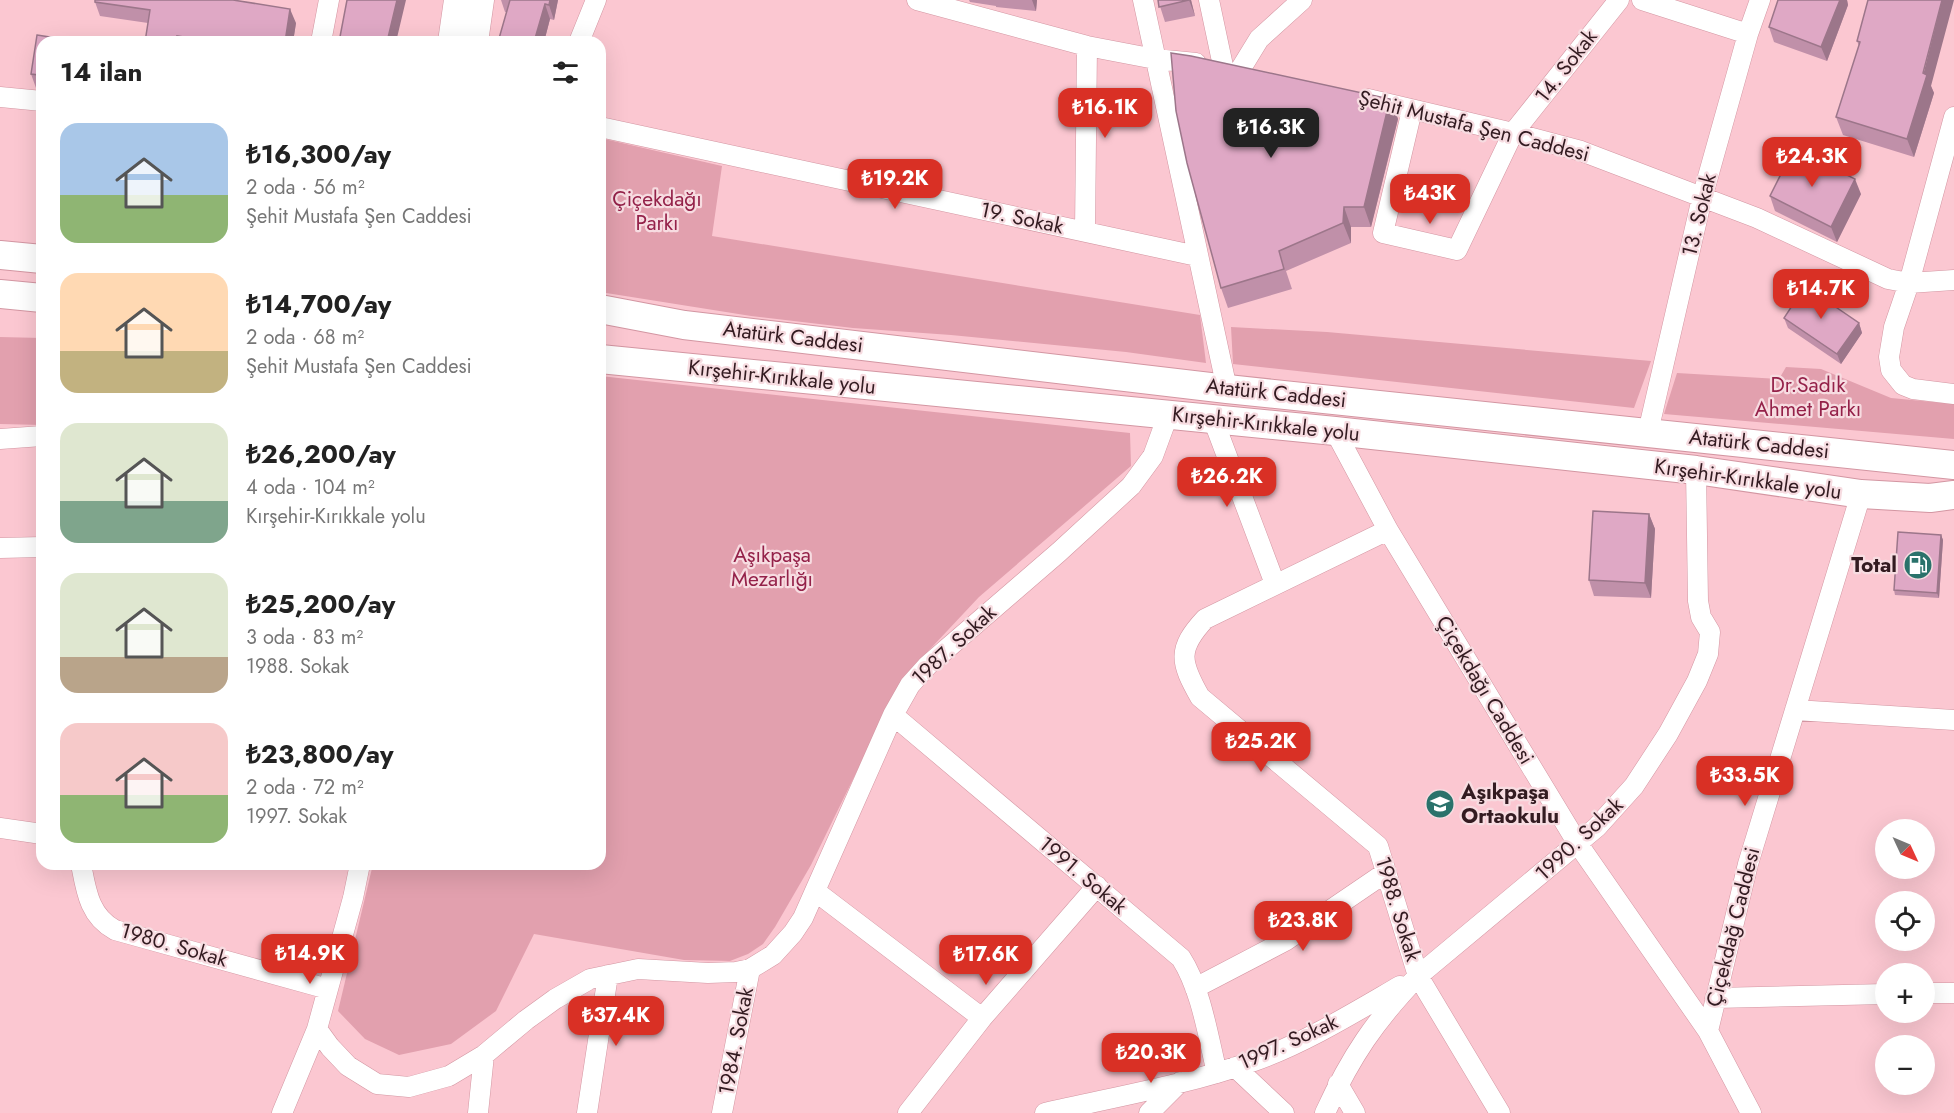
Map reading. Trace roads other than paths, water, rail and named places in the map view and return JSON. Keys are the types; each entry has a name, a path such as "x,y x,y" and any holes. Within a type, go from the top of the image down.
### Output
{"highway":[{"path":"0,255 36,258"},
{"path":"0,294 36,297"},
{"name":"Atatürk Caddesi","path":"606,310 684,324 1227,389 1950,464"},
{"name":"Kırşehir-Kırıkkale yolu","path":"606,360 1335,431 1696,470 1861,494 1946,501"}],"main road":[{"path":"452,36 457,0"},
{"path":"476,36 481,0"}],"street":[{"path":"322,36 329,0"},
{"path":"581,36 596,0"},
{"path":"917,0 1087,46 1155,59 1232,68 1262,75"},
{"path":"1143,0 1227,389"},
{"path":"1209,0 1232,68"},
{"path":"1232,68 1259,39 1302,0"},
{"name":"14. Sokak","path":"1412,110 1383,233 1457,250 1513,133 1619,0"},
{"path":"1642,0 1748,34"},
{"name":"13. Sokak","path":"1648,432 1702,198 1748,34 1760,0"},
{"path":"1085,231 1087,46"},
{"name":"Şehit Mustafa Şen Caddesi","path":"1347,94 1581,151 1757,218 1888,279 1909,283 1954,280"},
{"path":"0,97 36,100"},
{"path":"1954,117 1909,283 1894,327 1889,357 1891,370 1903,385 1912,389 1954,394"},
{"name":"19. Sokak","path":"606,128 1197,256"},
{"name":"1987. Sokak","path":"750,969 773,955 803,918 893,715 909,685 928,665 1131,486 1153,456 1168,415"},
{"path":"1213,419 1275,584"},
{"name":"Çiçekdağı Caddesi","path":"1335,431 1388,530 1578,844 1708,1031"},
{"path":"0,439 36,436"},
{"name":"1990. Sokak","path":"1325,1113 1338,1084 1371,1030 1393,1002 1418,976 1578,844 1614,810 1652,761 1684,706 1708,654 1710,632 1701,617 1698,601 1696,470"},
{"name":"Çiçekdağ Caddesi","path":"1751,1113 1708,1031 1748,864 1861,494"},
{"name":"1988. Sokak","path":"1388,530 1205,619 1190,634 1184,655 1189,677 1200,697 1378,846 1418,976 1500,1113"},
{"path":"0,548 36,547"},
{"path":"1795,710 1954,720"},
{"name":"1991. Sokak","path":"893,715 1181,958 1189,971 1226,1070"},
{"path":"0,828 36,833"},
{"name":"1980. Sokak","path":"82,870 89,899 95,913 103,923 115,930 328,988"},
{"path":"282,1113 317,1029 353,898 356,870"},
{"path":"1195,988 1285,941 1385,873"},
{"path":"908,1113 982,1018 1097,886"},
{"path":"815,891 982,1018"},
{"path":"317,1029 348,1066 377,1084 409,1087 449,1076 484,1055 555,999 590,979 638,969 708,973 750,969"},
{"name":"1984. Sokak","path":"722,1113 750,969"},
{"path":"587,1113 608,975"},
{"name":"1997. Sokak","path":"1045,1113 1180,1082 1256,1060 1294,1043 1418,976"},
{"path":"1935,993 1954,993"},
{"path":"1715,998 1875,994"},
{"path":"478,1113 484,1055"},
{"path":"1226,1070 1284,1113"},
{"path":"1149,1113 1180,1082"},
{"path":"1338,1084 1355,1113"}],"place":[{"name":"Total","path":"1918,565"},
{"name":"Aşıkpaşa Ortaokulu","path":"1440,804"}],"park label":[{"name":"Çiçekdağı Parkı","path":"657,211"},
{"name":"Dr.Sadık Ahmet Parkı","path":"1808,397"},
{"name":"Aşıkpaşa Mezarlığı","path":"772,567"}]}
